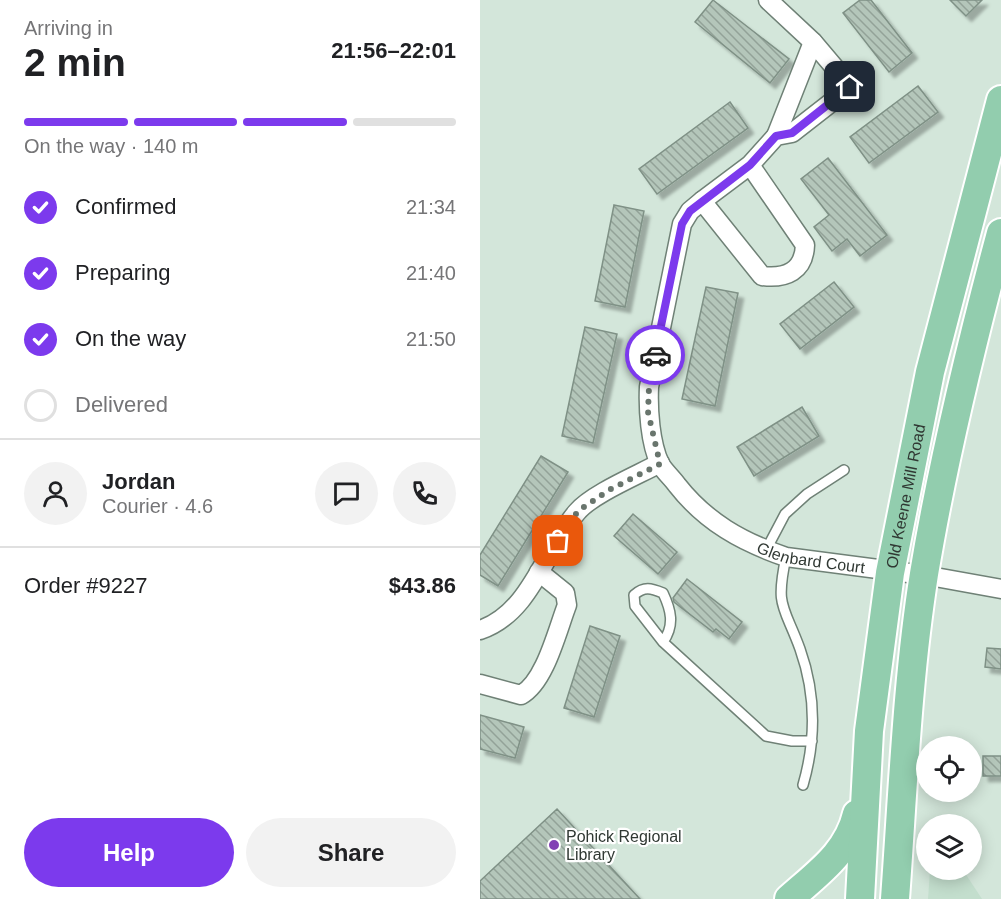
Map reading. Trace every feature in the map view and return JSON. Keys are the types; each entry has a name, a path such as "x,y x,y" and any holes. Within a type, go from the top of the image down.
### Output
{"main road":[{"name":"Old Keene Mill Road","path":"860,899 869,731 890,573 930,372 1001,100"},
{"name":"Old Keene Mill Road","path":"895,899 914,657 924,575 944,469 1001,233"},
{"path":"789,899 842,850 853,828 868,765"}],"street":[{"path":"768,0 813,42 850,87 792,133 776,136"},
{"path":"480,630 507,617 578,511 609,490 660,464 648,412 649,387 682,224 690,211 750,165 776,136 813,42"},
{"path":"702,201 762,276 778,278 796,269 804,257 805,245 750,165"},
{"name":"Glenbard Court","path":"660,464 707,518 740,539 765,550 786,557 890,573 924,575 1001,589"},
{"path":"480,684 521,695 530,690 539,678 567,605 565,593 539,572"}],"lane":[{"path":"765,550 785,514 807,494 844,470"},
{"path":"786,557 779,597 800,650 812,695 812,741 803,785"},
{"path":"663,642 668,636 672,611 663,593 652,588 641,589 634,596 634,606 663,642 766,736 792,741 812,741"}],"shaded area":[{"path":"929,880 970,880 982,899 928,899"}],"building":[{"path":"713,0 789,59 770,83 695,22"},
{"path":"860,0 871,0 912,53 889,72 843,13"},
{"path":"950,0 982,0 966,16"},
{"path":"918,86 938,112 869,163 850,137"},
{"path":"730,102 748,128 657,194 639,169"},
{"path":"828,158 887,235 860,256 847,239 832,251 814,227 829,215 801,179"},
{"path":"614,205 644,211 625,307 595,301"},
{"path":"834,282 854,307 800,349 780,324"},
{"path":"706,287 738,293 715,406 682,399"},
{"path":"585,327 617,334 593,443 562,436"},
{"path":"802,407 819,436 754,476 737,447"},
{"path":"541,456 568,472 498,586 480,575 480,555"},
{"path":"633,514 677,552 658,574 614,536"},
{"path":"687,579 742,622 729,639 716,629 713,632 674,602 673,598"},
{"path":"590,626 620,636 594,717 564,708"},
{"path":"987,648 1001,649 1001,669 985,667"},
{"path":"480,715 524,727 515,758 480,749"},
{"path":"983,756 1001,756 1001,776 983,776"},
{"name":"Pohick Regional Library","path":"557,809 640,899 480,899 480,881"}],"way so far":[{"path":"558,541 578,511 609,490 660,464 648,412 649,387 655,355"}],"place":[{"name":"Pohick Regional Library","path":"554,845"}],"route":[{"path":"655,355 682,224 690,211 750,165 776,136 792,133 850,87"}]}
